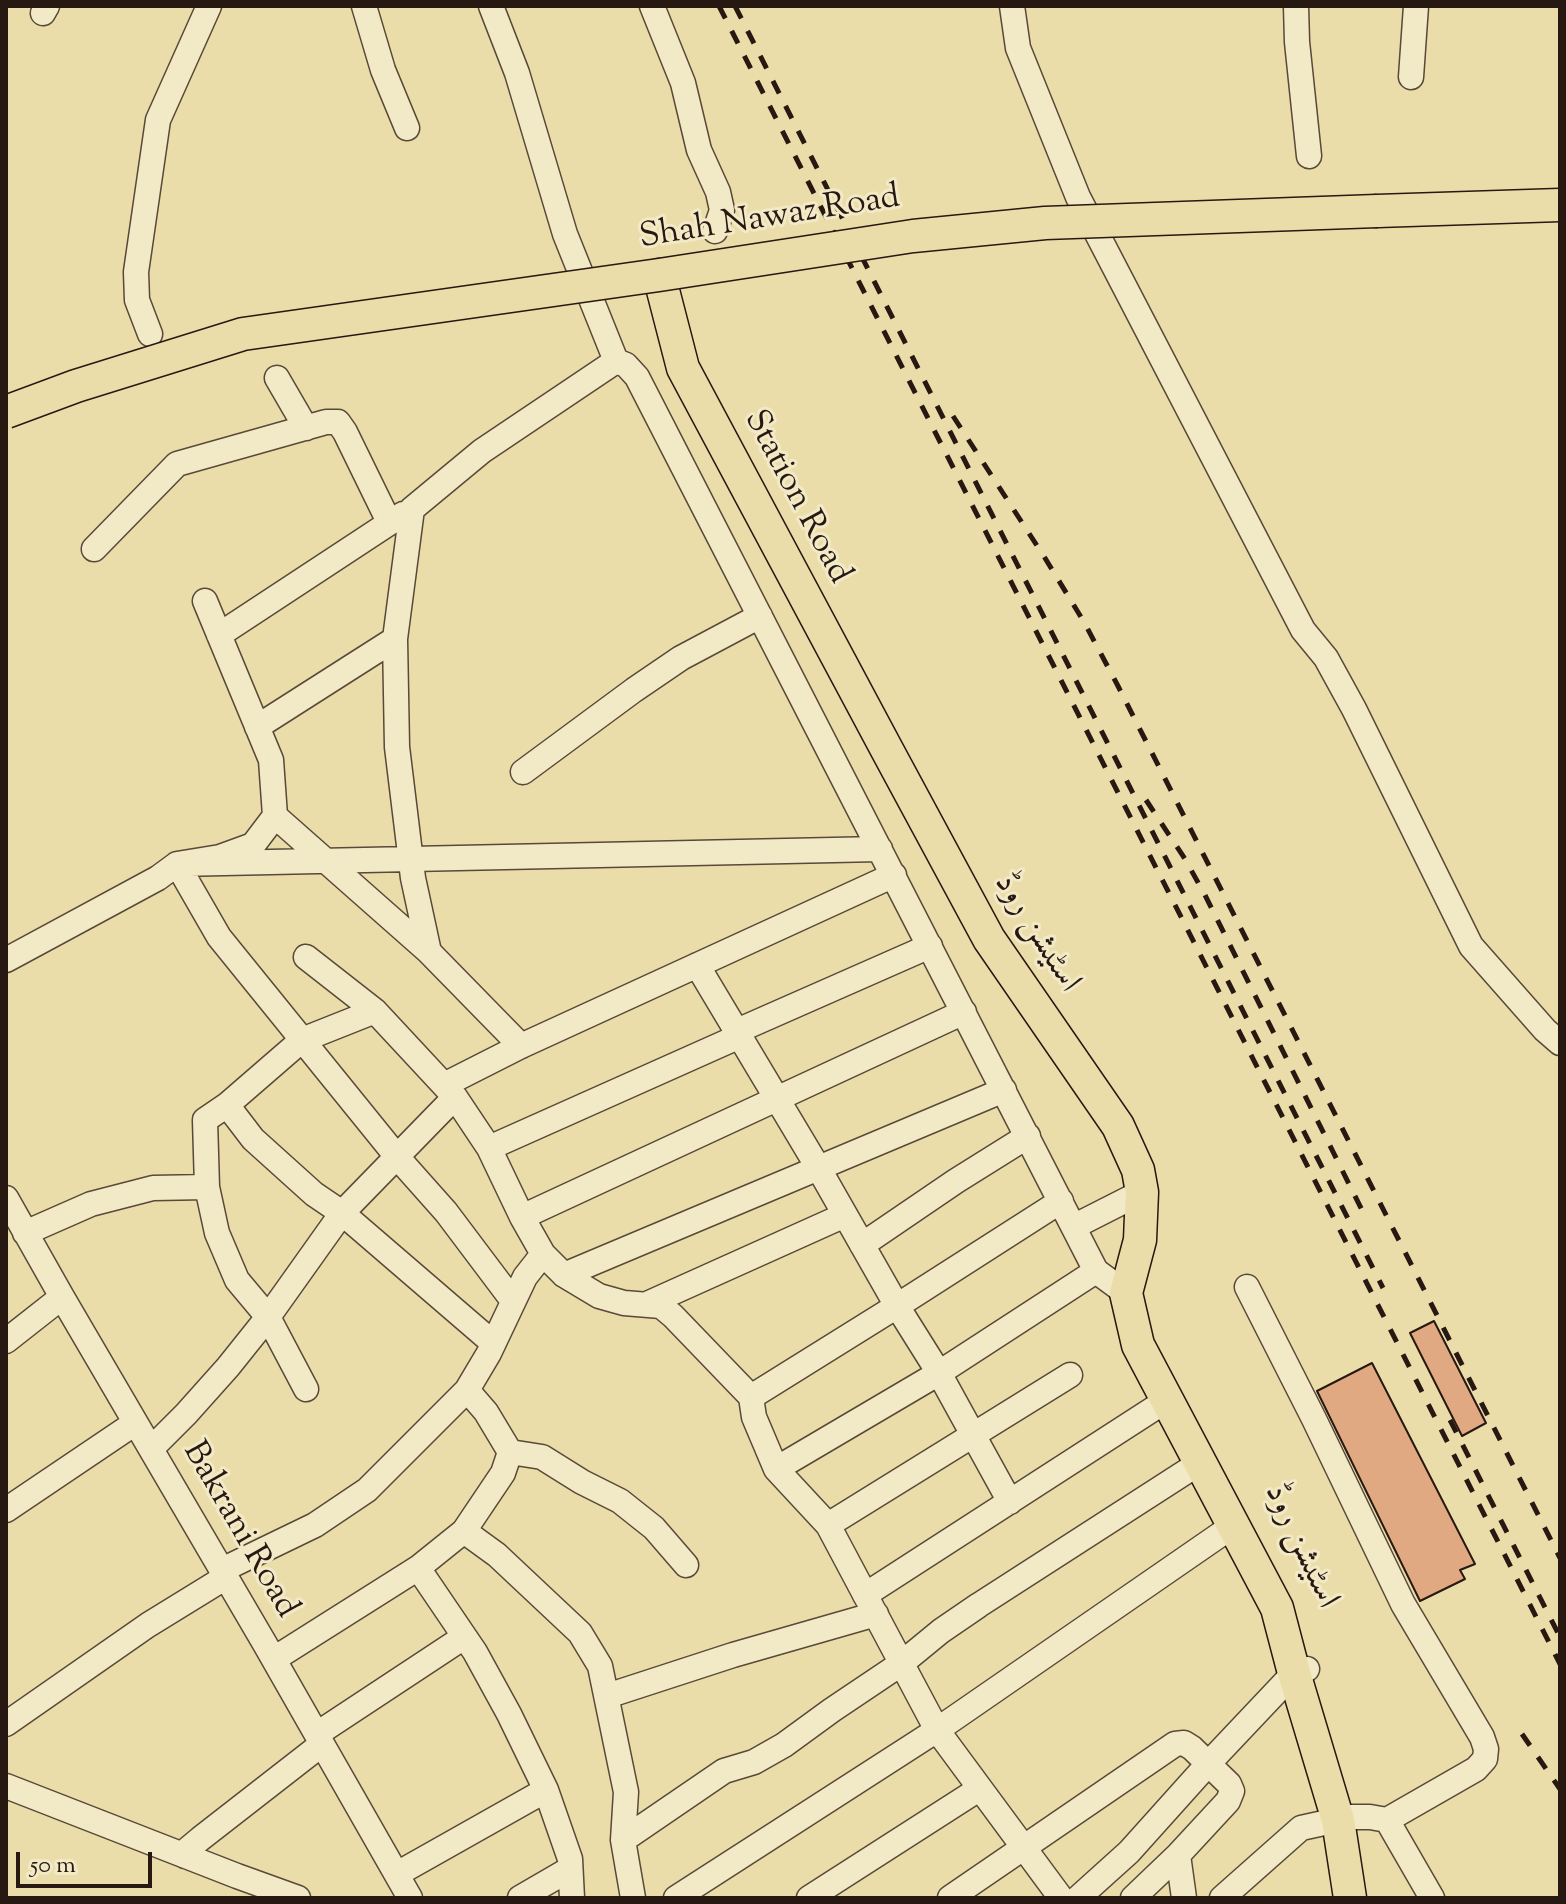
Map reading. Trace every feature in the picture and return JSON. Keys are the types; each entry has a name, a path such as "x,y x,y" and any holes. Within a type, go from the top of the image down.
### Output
{"main road":[{"name":"Shah Nawaz Road","path":"6,412 76,386 243,334 913,236 1045,223 1560,205"},
{"name":"Station Road","path":"659,275 683,368 886,748"},
{"name":"اسٹیشن روڈ","path":"886,748 989,939 1118,1126 1138,1170 1142,1192 1140,1240 1126,1293 1138,1345 1277,1608 1300,1671 1345,1818 1364,1898"},
{"name":"اسٹیشن روڈ","path":"1126,1293 1161,1353 1289,1603 1300,1671"},
{"name":"اسٹیشن روڈ","path":"1345,1818 1350,1898"}],"street":[{"path":"150,334 137,300 136,272 158,120 209,6"},
{"path":"364,6 383,70 407,128"},
{"path":"491,6 517,73 565,234 616,361 626,365 637,377 1096,1271 1126,1293"},
{"path":"652,6 683,83 699,150 718,192 722,210 715,231"},
{"path":"1012,6 1018,48 1078,197 1303,630 1326,658 1354,709 1471,946 1560,1043"},
{"path":"1296,6 1309,156"},
{"path":"1411,77 1416,6"},
{"path":"219,635 412,509 482,451 616,361"},
{"path":"277,378 306,428"},
{"path":"94,549 177,464 326,422 338,422 345,432 389,522"},
{"path":"412,509 395,639 397,747 413,878 429,952"},
{"path":"6,960 158,878 177,864 220,857 253,845 275,816 271,760 205,601"},
{"path":"523,772 681,658 760,616"},
{"path":"257,727 395,639"},
{"path":"275,816 429,952 521,1046"},
{"path":"177,864 880,849"},
{"path":"177,864 219,937 398,1158 446,1212 513,1301"},
{"path":"151,1449 228,1367 268,1317 342,1213 398,1158 450,1091 521,1046 894,875"},
{"path":"489,1148 930,946"},
{"path":"306,957 375,1011 450,1091 489,1148 543,1254 564,1275 599,1296 624,1303 661,1306 751,1397 754,1417 776,1469 828,1525 937,1730 1061,1898"},
{"path":"697,965 939,1373 1010,1502"},
{"path":"306,1389 268,1317 237,1280 217,1233 207,1187 205,1120 227,1105 302,1040 375,1011"},
{"path":"522,1217 964,1012"},
{"path":"564,1275 1004,1090"},
{"path":"227,1105 253,1139 314,1194 342,1213 493,1343"},
{"path":"862,1245 1028,1136"},
{"path":"25,1233 91,1204 153,1188 207,1187"},
{"path":"1075,1226 1142,1192"},
{"name":"Bakrani Road","path":"6,1198 410,1898"},
{"path":"751,1397 1061,1201"},
{"path":"647,1304 845,1215"},
{"path":"6,1724 224,1574 315,1525 367,1490 467,1390 525,1277 543,1254"},
{"path":"776,1469 939,1373 1096,1271"},
{"path":"1234,1894 1301,1828 1345,1818 1387,1820 1476,1769 1485,1759 1486,1749 1482,1737 1403,1604 1247,1287"},
{"path":"6,1341 62,1297"},
{"path":"828,1525 1070,1375"},
{"path":"274,1659 418,1568 464,1531 503,1473 510,1452 486,1412 467,1390"},
{"path":"607,1696 733,1655 870,1604 1010,1502 1167,1400"},
{"path":"6,1510 135,1423"},
{"path":"510,1452 542,1457 620,1501 654,1528 686,1565"},
{"path":"623,1840 724,1771 754,1762 784,1745 979,1605 1201,1462"},
{"path":"676,1898 937,1730 1234,1525"},
{"path":"464,1531 497,1555 580,1633 600,1666 626,1792 623,1840 633,1898"},
{"path":"418,1568 464,1637 509,1714 546,1790 570,1859 572,1898"},
{"path":"185,1856 188,1849 320,1739 464,1637"},
{"path":"1078,1898 1129,1852 1208,1764 1300,1671"},
{"path":"950,1898 1175,1744 1184,1743 1229,1784 1232,1791 1228,1801 1133,1898"},
{"path":"6,1786 185,1856 242,1887 298,1898"},
{"path":"809,1898 979,1789"},
{"path":"397,1874 546,1790"},
{"path":"1387,1820 1432,1898"},
{"path":"1178,1855 1184,1898"},
{"path":"520,1898 570,1869"}],"building":[{"path":"1434,1321 1486,1423 1462,1436 1410,1333"},
{"path":"1372,1363 1475,1564 1460,1570 1465,1579 1420,1601 1317,1391"}],"railway":[{"path":"719,6 1560,1664"},
{"path":"735,6 1383,1288"},
{"path":"953,416 1084,622 1560,1558"},
{"path":"1146,800 1205,895 1362,1210"},
{"path":"1450,1420 1560,1637"},
{"path":"1522,1734 1560,1789"}]}
